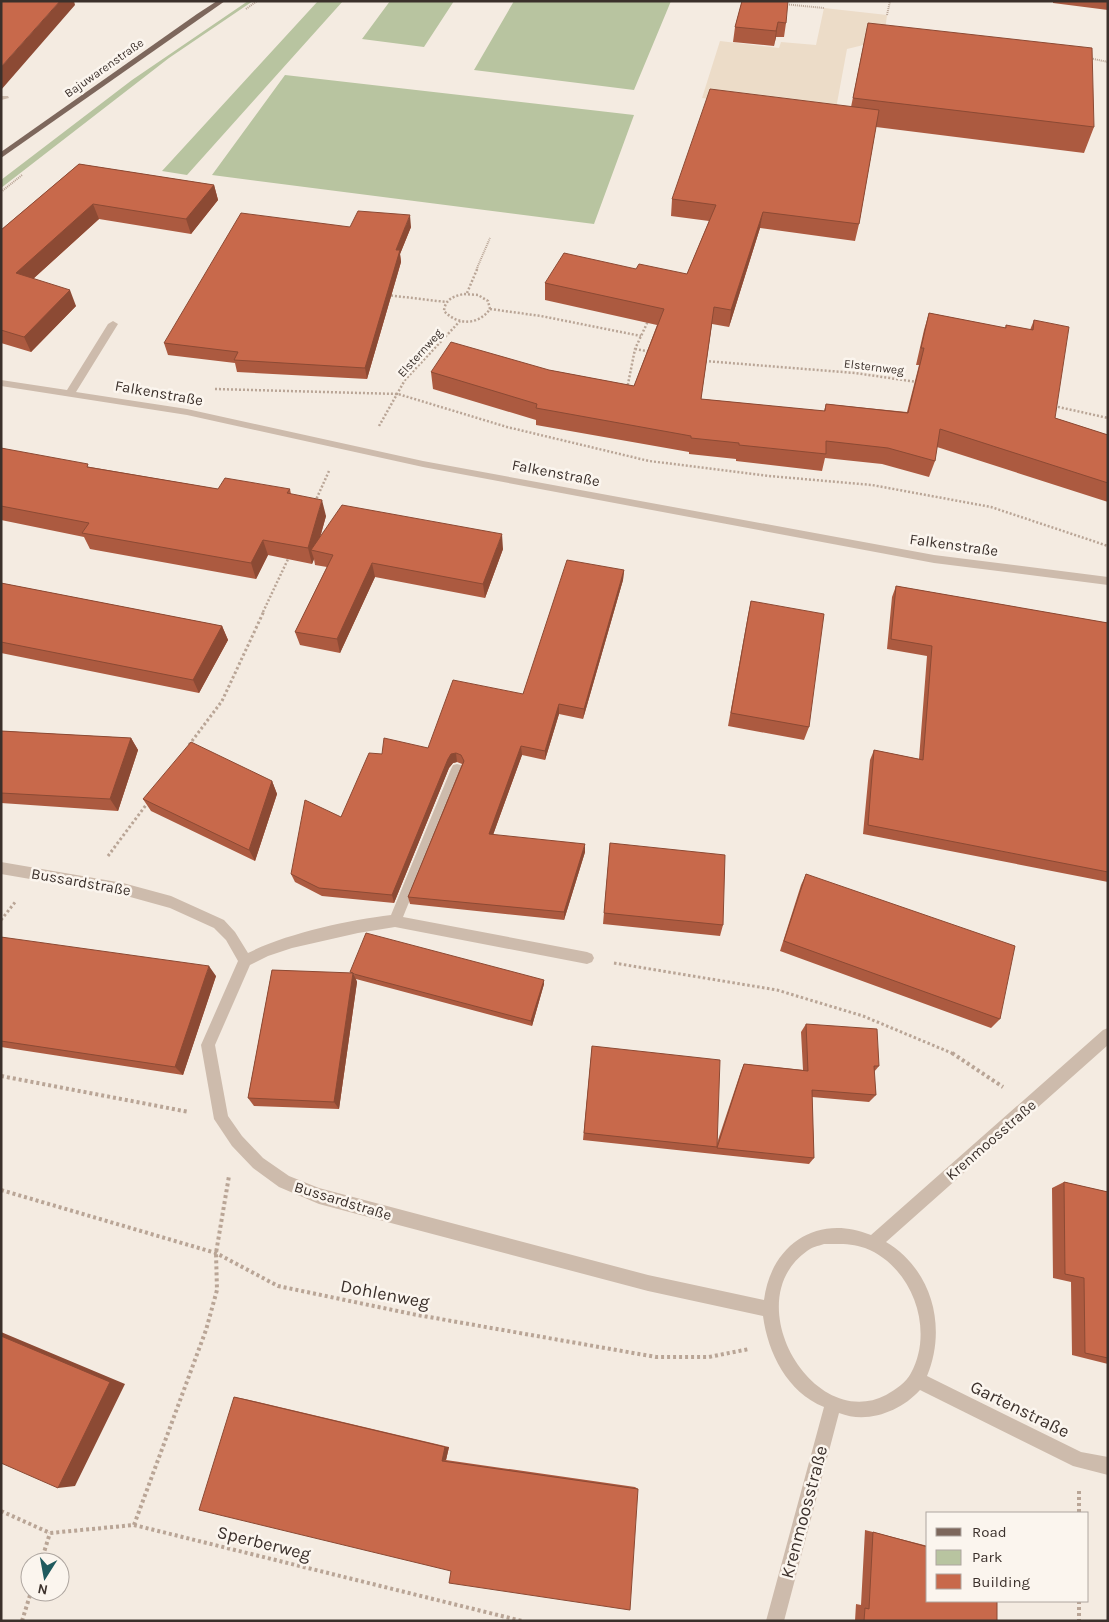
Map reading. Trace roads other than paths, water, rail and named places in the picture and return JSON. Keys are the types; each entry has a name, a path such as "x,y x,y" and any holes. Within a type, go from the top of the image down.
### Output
{"main road":[{"name":"Bajuwarenstraße","path":"1,156 199,15 222,1"}],"street":[{"path":"70,393 113,324"},
{"name":"Falkenstraße","path":"1,383 187,412 340,447 432,465 934,558 1108,581"},
{"path":"395,921 457,769"},
{"name":"Bussardstraße","path":"1,868 118,887 184,907 219,924 235,943 245,961 208,1045 221,1119 236,1141 258,1163 284,1182 319,1196 648,1283 770,1310"},
{"path":"245,961 267,949 291,942 368,923 395,921 587,958"},
{"name":"Krenmoosstraße","path":"873,1243 1108,1035"},
{"path":"824,1236 848,1236 873,1243 894,1258 912,1278 924,1303 930,1330 927,1357 917,1380 901,1396 880,1407 857,1410 833,1404 815,1394 799,1381 786,1364 776,1344 770,1310 773,1283 785,1262 802,1245 824,1236"},
{"name":"Gartenstraße","path":"917,1380 1079,1460 1108,1466"},
{"name":"Krenmoosstraße","path":"775,1621 833,1404"}]}
